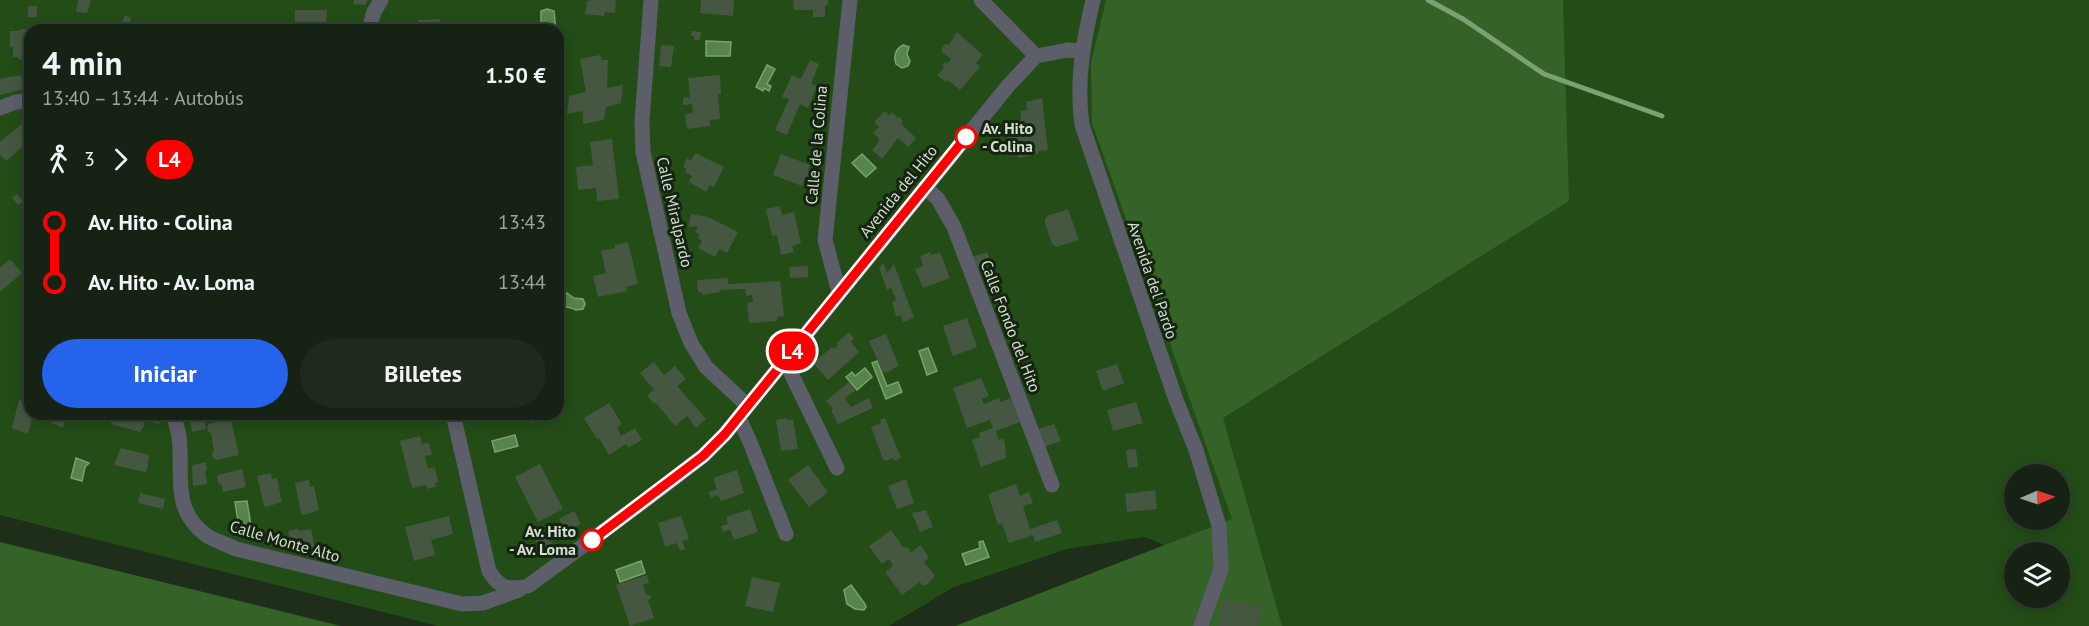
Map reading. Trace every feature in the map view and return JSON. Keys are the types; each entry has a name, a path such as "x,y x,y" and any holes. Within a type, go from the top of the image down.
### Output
{"street":[{"path":"371,24 381,0"},
{"name":"Calle Miralpardo","path":"651,0 642,121 643,152 680,313 691,343 706,367 743,412"},
{"name":"Calle de la Colina","path":"839,292 825,240 850,0"},
{"path":"981,0 1036,56 1068,50 1082,51"},
{"name":"Avenida del Pardo","path":"1093,0 1082,51 1079,103 1082,125 1092,160 1176,400 1196,450 1219,526 1221,569 1201,626"},
{"name":"Avenida del Hito","path":"528,586 703,456 743,412 1008,86 1036,56"},
{"path":"0,108 24,101"},
{"name":"Calle Fondo del Hito","path":"925,187 938,199 954,227 1052,485"},
{"path":"785,361 837,468"},
{"path":"743,412 750,442 786,534"},
{"name":"Calle Monte Alto","path":"175,420 179,436 179,485 184,507 195,525 208,536 236,549 462,604 483,603 528,586"},
{"path":"454,420 493,577 483,603"},
{"path":"493,577 512,589 528,586"}],"shaded area":[{"path":"0,0 2089,0 2089,626 1282,626 1271,590 1145,537 1067,549 954,587 889,626 438,626 0,515"},
{"path":"1106,0 1563,0 1569,201 1223,418 1282,626 955,626 1232,519 1092,123 1091,63"},
{"path":"547,9 554,11 555,24 541,24 541,11"},
{"path":"706,41 731,42 730,56 706,56"},
{"path":"903,45 909,47 907,54 910,61 908,66 902,68 896,64 895,55"},
{"path":"767,65 775,69 767,84 771,86 769,91 764,88 763,91 756,87"},
{"path":"862,154 876,168 866,177 852,163"},
{"path":"567,293 574,298 583,299 585,304 583,309 576,310 564,306 564,295"},
{"path":"928,348 937,371 927,375 919,351"},
{"path":"877,361 887,386 898,382 902,392 886,399 872,363"},
{"path":"865,368 872,377 857,390 846,377 852,372 855,376"},
{"path":"515,435 518,446 495,452 492,441"},
{"path":"76,458 89,463 85,467 82,481 71,478"},
{"path":"247,501 251,526 239,528 235,502"},
{"path":"983,541 989,557 966,565 962,554 980,548 979,542"},
{"path":"0,542 341,626 0,626"},
{"path":"641,561 645,573 620,582 616,570"},
{"path":"851,585 865,604 864,610 855,609 847,604 844,590"}],"building":[{"path":"78,0 91,0 87,13 76,12"},
{"path":"354,0 368,0 365,5 353,4"},
{"path":"616,0 615,13 605,12 604,16 585,14 587,1"},
{"path":"701,0 734,0 733,16 700,13"},
{"path":"793,0 828,0 828,5 825,5 825,17 813,17 813,10 794,10"},
{"path":"28,6 37,6 37,17 28,17"},
{"path":"295,10 327,10 326,24 295,24"},
{"path":"124,16 131,17 130,24 122,24"},
{"path":"440,19 440,24 418,24 418,20"},
{"path":"24,29 24,58 19,60 18,57 13,57 13,47 10,47 10,31"},
{"path":"691,31 701,32 700,40 694,40"},
{"path":"957,32 983,55 976,63 980,67 960,90 948,80 946,82 937,75 944,68 942,65 951,59 942,52 942,48 945,44 949,45"},
{"path":"661,45 674,46 671,67 659,66"},
{"path":"600,55 602,60 608,60 607,88 623,85 621,103 606,107 604,120 583,124 583,111 567,114 569,96 586,92 580,59"},
{"path":"810,60 819,64 811,84 817,86 808,108 800,104 787,135 775,130 789,99 782,97 792,75 801,79"},
{"path":"21,75 23,89 0,95 0,79"},
{"path":"720,75 721,94 718,94 720,119 710,120 710,126 687,129 685,114 693,113 692,104 683,105 683,98 690,97 688,78"},
{"path":"1042,98 1048,150 1018,158 1016,151 1011,153 1006,135 1011,133 1009,124 1021,120 1020,111 1027,110 1026,102"},
{"path":"885,111 889,115 892,112 900,117 903,122 901,124 916,138 908,147 898,138 882,159 872,150 879,138 873,133 879,127 874,122"},
{"path":"24,122 24,145 6,161 0,155 0,142"},
{"path":"612,139 619,199 597,201 596,188 578,190 576,167 593,165 590,142"},
{"path":"695,153 724,167 714,187 710,185 706,192 689,182 692,176 685,172 687,169 683,167 687,158 691,161"},
{"path":"781,154 810,165 808,170 812,171 809,178 806,176 802,186 773,175"},
{"path":"17,194 23,201 18,205 12,198"},
{"path":"780,206 782,215 794,212 801,243 792,246 794,252 781,255 777,235 772,236 766,209"},
{"path":"1068,209 1079,240 1056,247 1052,244 1045,219 1047,216"},
{"path":"691,214 708,217 738,232 727,253 719,249 715,257 698,248 702,241 698,238 700,234 695,232 698,226 688,227"},
{"path":"628,242 638,284 626,287 627,291 598,297 593,276 606,273 601,251"},
{"path":"930,252 931,255 940,252 950,278 923,288 915,269 923,266 920,256"},
{"path":"987,252 992,264 977,270 972,257"},
{"path":"10,259 22,273 0,292 0,268"},
{"path":"883,263 887,273 894,264 914,318 903,322 901,315 896,316 892,302 896,300 891,288 887,290 879,268"},
{"path":"808,266 808,277 790,278 789,267"},
{"path":"728,278 728,284 780,281 784,316 777,317 777,321 749,323 747,303 753,302 752,295 746,296 745,289 720,290 720,292 702,295 702,292 698,292 697,280"},
{"path":"967,318 977,347 953,356 943,326"},
{"path":"849,332 854,339 851,342 859,352 828,380 813,363 832,347 834,349"},
{"path":"886,334 899,366 883,373 869,341"},
{"path":"654,362 664,375 675,366 686,379 677,386 706,419 696,428 687,416 675,426 647,395 654,390 640,373"},
{"path":"1117,364 1124,383 1103,391 1096,371"},
{"path":"981,378 989,396 982,399 984,404 999,398 1000,402 1011,398 1020,422 996,431 999,440 1003,438 1006,458 981,467 972,440 980,437 979,433 993,428 990,420 967,428 953,388"},
{"path":"849,382 856,390 845,398 851,407 869,398 873,408 838,424 831,410 833,409 826,401"},
{"path":"19,400 24,401 24,420 32,420 28,434 12,428"},
{"path":"1136,402 1143,423 1113,431 1107,410"},
{"path":"609,403 622,424 617,428 621,436 635,428 642,440 628,448 626,444 609,455 584,418"},
{"path":"787,418 787,420 793,419 798,449 781,451 776,420"},
{"path":"885,418 901,458 894,461 893,458 886,461 883,459 871,427 881,423 880,420"},
{"path":"47,420 65,420 63,428"},
{"path":"112,420 143,420 144,426 140,432 111,424"},
{"path":"143,420 160,420 159,424"},
{"path":"190,420 204,420 206,429 192,432"},
{"path":"231,420 239,455 216,460 213,458 211,433 208,432 207,427 209,424"},
{"path":"1054,424 1061,441 1045,447 1038,429"},
{"path":"420,436 422,444 429,443 432,455 425,456 428,469 435,467 438,482 435,483 436,487 427,489 426,485 412,488 400,441"},
{"path":"121,448 149,455 147,470 145,472 114,465"},
{"path":"1136,449 1138,467 1128,468 1126,450"},
{"path":"206,462 207,484 193,486 192,465"},
{"path":"540,464 563,509 538,522 515,477"},
{"path":"808,465 828,492 809,507 788,480"},
{"path":"242,469 246,487 223,492 221,484 218,483 218,475"},
{"path":"737,470 744,493 721,501 718,495 711,498 709,492 717,489 713,478"},
{"path":"271,473 272,479 277,478 282,502 266,507 257,476"},
{"path":"906,479 914,503 897,509 888,486"},
{"path":"309,480 310,487 314,486 319,510 304,515 301,513 295,483"},
{"path":"1016,484 1020,496 1029,492 1033,503 1023,506 1030,529 1057,520 1062,533 1035,542 1033,535 1009,543 1002,524 998,525 988,494"},
{"path":"1155,490 1157,509 1127,512 1125,494"},
{"path":"140,493 165,499 163,509 138,503"},
{"path":"750,509 758,532 734,540 730,529 723,532 721,526 728,524 726,517"},
{"path":"926,510 933,527 920,532 912,513"},
{"path":"574,511 581,524 566,532 559,519"},
{"path":"449,516 453,534 431,540 435,555 414,561 405,527"},
{"path":"681,516 689,539 682,541 685,549 680,551 677,543 665,547 658,523"},
{"path":"298,529 299,531 311,529 315,549 291,542 288,531"},
{"path":"891,530 903,547 909,548 910,553 921,545 929,558 924,562 935,576 927,585 922,585 920,582 902,595 885,572 893,566 889,559 882,564 869,546"},
{"path":"545,533 556,548 546,556 535,540"},
{"path":"647,575 649,583 643,585 646,594 651,596 648,600 654,618 630,626 616,585"},
{"path":"752,577 780,583 773,612 745,606"},
{"path":"1223,599 1262,607 1258,626 1218,626"}],"waterway":[{"path":"1428,0 1463,19 1544,74 1662,116"}],"bus line":[{"name":"L4","path":"592,540 703,456 725,434 966,137"}],"place":[{"name":"Av. Hito - Colina","path":"966,137"},
{"name":"Av. Hito - Av. Loma","path":"592,540"}]}
